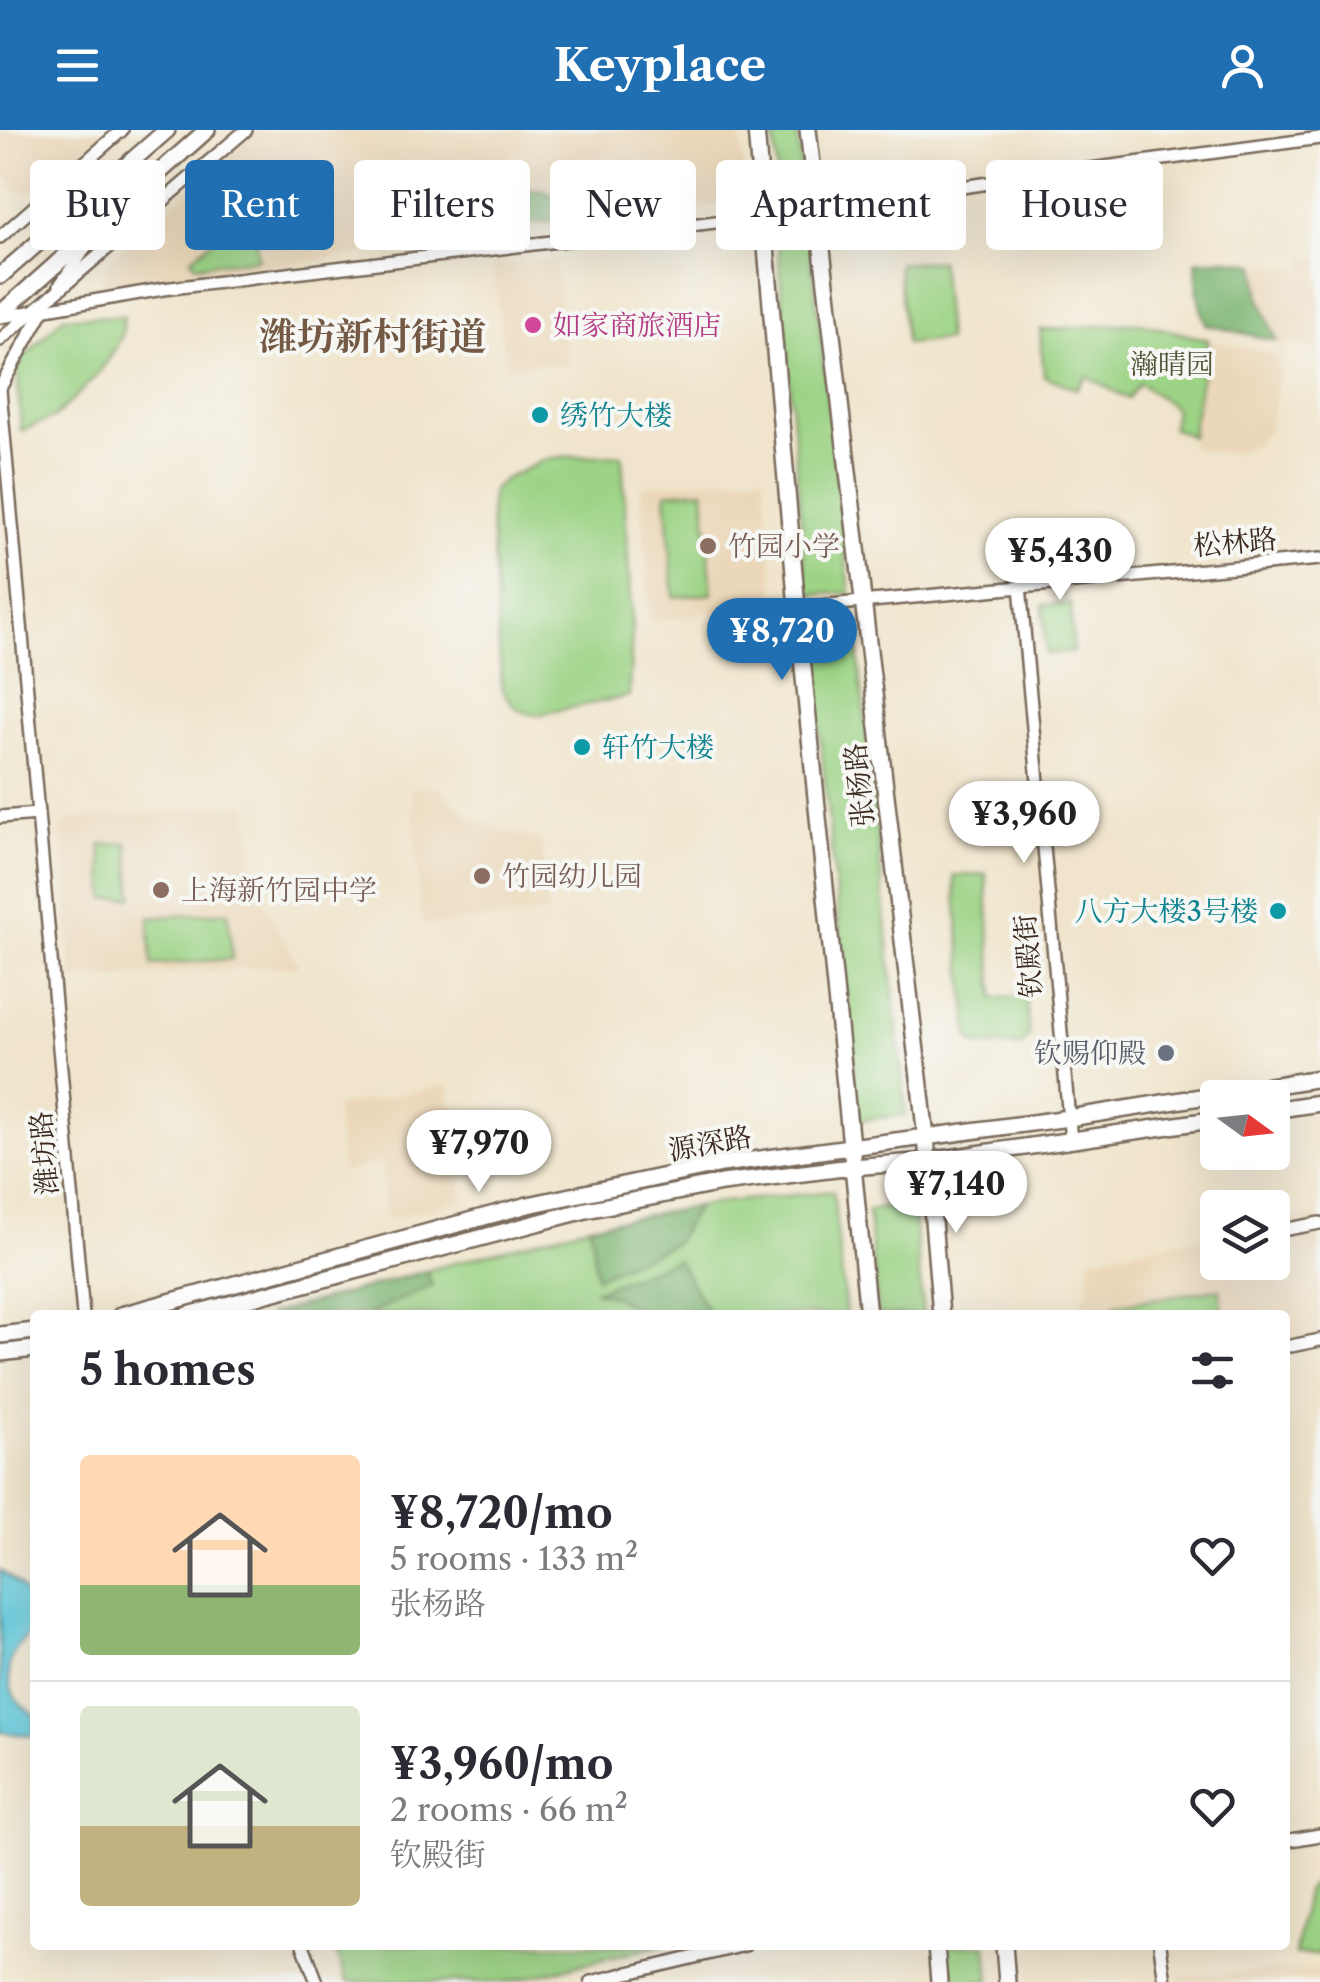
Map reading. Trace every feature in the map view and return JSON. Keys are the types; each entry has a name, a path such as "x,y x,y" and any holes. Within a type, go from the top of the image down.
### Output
{"main road":[{"path":"0,276 167,130"},
{"path":"165,167 207,130"},
{"name":"张杨路","path":"756,130 759,160"},
{"name":"张杨路","path":"808,130 812,160"},
{"path":"0,316 72,250"},
{"name":"张杨路","path":"768,250 796,608 867,1310"},
{"name":"张杨路","path":"822,250 926,1137 941,1310"},
{"name":"源深路","path":"140,1310 544,1201 722,1164 1069,1118 1320,1078"},
{"path":"1290,1107 1320,1103"},
{"name":"源深路","path":"207,1310 586,1210 722,1183 928,1161 1200,1122"},
{"path":"0,1335 30,1332"},
{"path":"0,1354 30,1350"},
{"path":"936,1950 938,1982"},
{"path":"1004,1950 1007,1982"}],"street":[{"path":"0,237 122,130"},
{"path":"0,340 44,307 246,130"},
{"path":"966,187 1320,138"},
{"path":"0,316 164,289 716,222"},
{"name":"潍坊路","path":"83,250 44,307 0,389 83,1310"},
{"path":"81,273 84,302"},
{"name":"松林路","path":"796,608 1320,559"},
{"name":"钦殿街","path":"1020,586 1071,1142"},
{"path":"0,817 38,814"},
{"path":"1290,1229 1320,1223"},
{"path":"1291,1346 1320,1340"},
{"path":"1290,1839 1320,1835"},
{"path":"306,1950 317,1982"},
{"path":"591,1982 724,1950"},
{"path":"1161,1950 1164,1982"}],"shaded area":[{"path":"0,130 106,130 72,160 30,160 28,193 13,189 2,170"},
{"path":"256,130 740,130 742,160 716,160 716,205 696,207 696,160 550,160 550,227 530,230 530,160 354,160 354,250 386,250 140,284 104,282 104,269 120,250 165,250 165,210 185,193 185,250 334,250 334,160 222,160"},
{"path":"1305,257 1320,259 1320,350 1284,343 1272,420 1256,444 1240,452 1221,453 1190,446 1208,340 1281,355 1260,300 1256,264 1302,268"},
{"path":"555,259 568,366 536,364 506,369 493,266"},
{"name":"竹园小学","path":"764,475 776,605 649,621 641,486"},
{"name":"竹园幼儿园","path":"438,786 468,814 496,828 542,839 548,914 422,925 411,788"},
{"name":"上海新竹园中学","path":"248,803 255,882 299,965 73,980 60,835 67,822"},
{"path":"449,1085 464,1199 387,1220 380,1163 342,1172 335,1107"},
{"path":"1320,1215 1320,1346 1290,1352 1290,1310 1080,1310 1087,1288 1089,1258 1200,1237 1200,1280 1290,1280 1290,1221"},
{"path":"1320,1968 1320,1982 1179,1982 1178,1976"}],"green space":[{"path":"773,130 797,130 800,160 776,160"},
{"path":"530,189 550,194 550,222 530,224"},
{"path":"201,250 257,250 258,259 196,265 191,259"},
{"path":"778,250 811,250 850,593 807,594"},
{"path":"1227,259 1256,264 1260,300 1277,341 1207,325 1199,302 1196,261"},
{"path":"940,260 947,340 906,344 898,264"},
{"path":"124,316 122,335 96,376 55,417 21,431 17,365 63,317"},
{"name":"瀚晴园","path":"1140,323 1208,340 1191,436 1172,428 1175,408 1139,383 1128,399 1086,376 1076,389 1044,376 1040,330"},
{"path":"622,455 632,629 629,696 536,715 524,712 502,689 490,506 493,490 503,480 545,460"},
{"path":"704,490 712,594 674,597 666,493"},
{"path":"1071,604 1073,652 1046,654 1043,605"},
{"path":"855,623 906,1115 859,1120 809,627"},
{"path":"128,843 133,897 106,899 101,845"},
{"path":"986,874 994,998 1026,997 1029,1036 1021,1046 977,1045 969,1035 954,876"},
{"path":"228,912 232,959 152,965 149,918"},
{"path":"833,1191 845,1310 286,1310 590,1225 724,1202"},
{"path":"913,1204 923,1310 878,1310 868,1210"},
{"path":"697,1207 675,1243 596,1277 590,1225"},
{"path":"677,1259 707,1310 640,1310 595,1291"},
{"path":"427,1271 432,1286 378,1310 286,1310"},
{"path":"1220,1289 1222,1310 1114,1310 1114,1305"},
{"path":"1317,1879 1320,1954 1295,1955 1306,1891"},
{"path":"335,1950 642,1950 508,1982 347,1982"},
{"path":"942,1950 987,1950 990,1982 945,1982"}],"water":[{"path":"0,1570 18,1584 29,1602 30,1635 14,1652 8,1675 15,1697 30,1711 30,1735 0,1732"}],"place":[{"name":"如家商旅酒店","path":"533,325"},
{"name":"绣竹大楼","path":"540,415"},
{"name":"竹园小学","path":"708,546"},
{"name":"轩竹大楼","path":"582,747"},
{"name":"竹园幼儿园","path":"482,876"},
{"name":"上海新竹园中学","path":"161,890"},
{"name":"八方大楼3号楼","path":"1278,911"},
{"name":"钦赐仰殿","path":"1166,1053"}],"district":[{"name":"潍坊新村街道","path":"373,336"}]}
